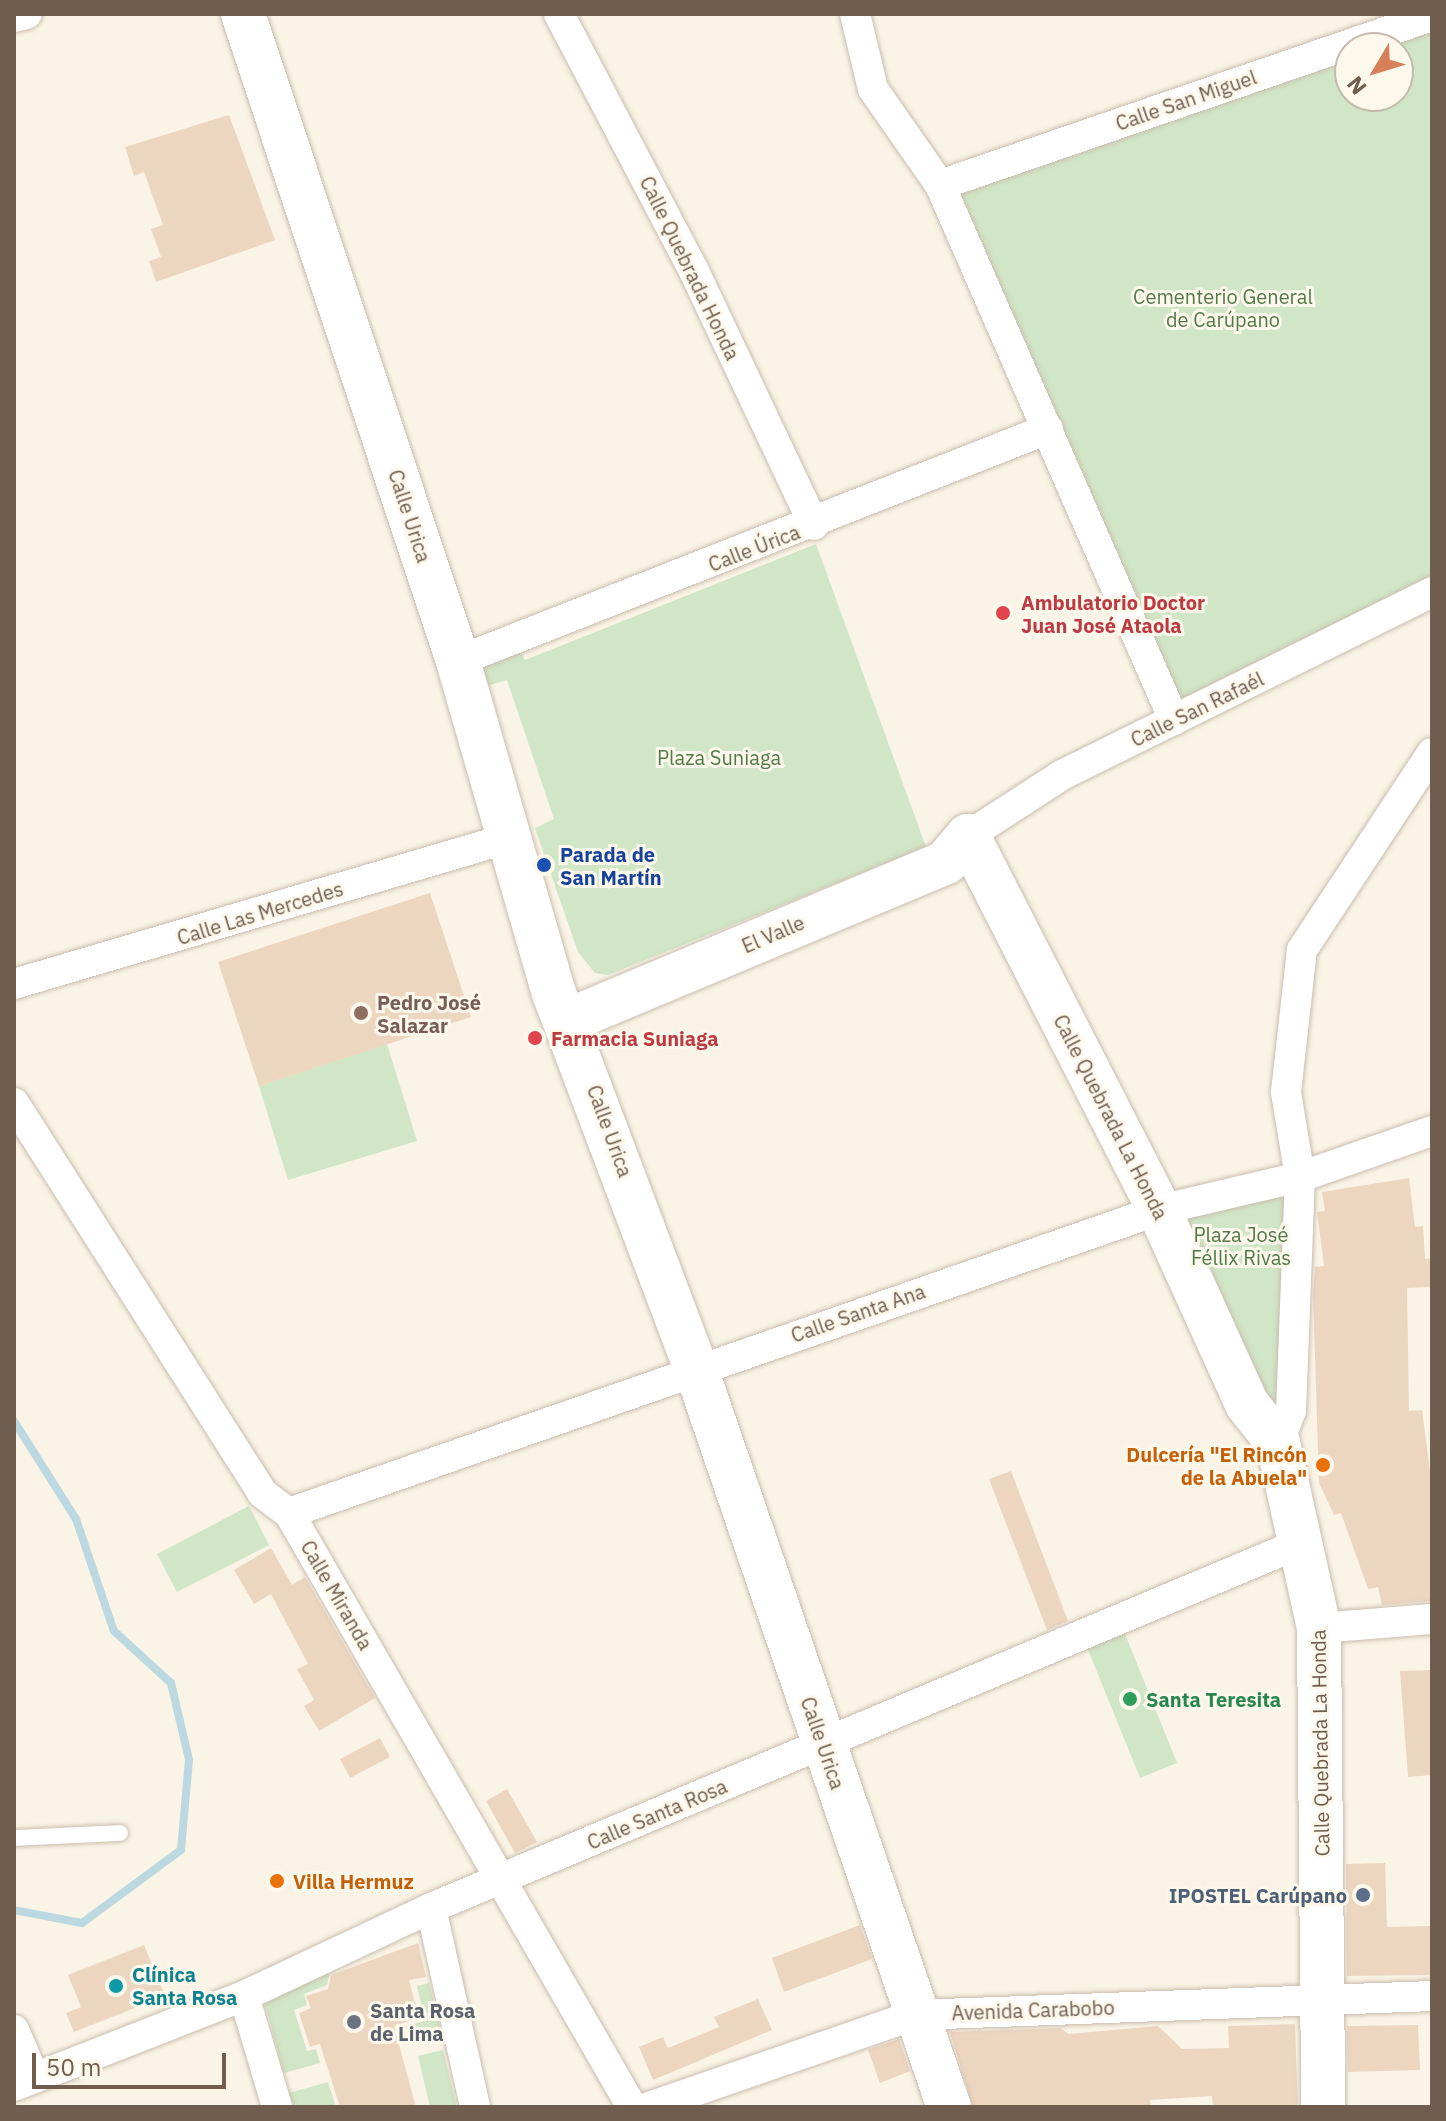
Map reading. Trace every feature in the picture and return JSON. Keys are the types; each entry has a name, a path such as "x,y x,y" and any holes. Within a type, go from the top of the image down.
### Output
{"main road":[{"name":"Calle Urica","path":"243,14 458,661 506,839 554,993 569,1020 696,1369 949,2107"},
{"name":"El Valle","path":"569,1020 946,862 968,836"},
{"name":"Calle Quebrada La Honda","path":"968,836 1159,1210 1247,1404 1278,1443 1319,1628 1323,2107"}],"street":[{"path":"14,17 27,14"},
{"name":"Calle Quebrada Honda","path":"559,14 693,269 814,525"},
{"path":"855,14 873,89 940,185 1174,720"},
{"name":"Calle San Miguel","path":"940,185 1432,16"},
{"name":"Calle Úrica","path":"458,661 814,525 1048,429"},
{"name":"Calle San Rafaél","path":"968,836 1062,775 1432,592"},
{"path":"1278,1443 1291,1411 1300,1177 1286,1092 1302,950 1432,753"},
{"name":"Calle Las Mercedes","path":"14,984 506,839"},
{"name":"Calle Miranda","path":"14,1103 262,1493 289,1513 632,2107"},
{"name":"Calle Santa Ana","path":"289,1513 1159,1210 1300,1177 1432,1131"},
{"name":"Calle Santa Rosa","path":"24,2082 244,1996 431,1908 1301,1543"},
{"path":"1319,1628 1432,1619"},
{"path":"431,1908 475,2107"},
{"path":"244,1996 277,2107"},
{"name":"Avenida Carabobo","path":"649,2107 915,2015 1324,1997 1432,1996"},
{"path":"14,2030 24,2082"}],"lane":[{"path":"14,1838 120,1833"}],"green space":[{"name":"Cementerio General de Carúpano","path":"1432,16 1432,592 1174,720 940,185 1334,50 1334,112 1414,112 1414,32 1385,32"},
{"name":"Plaza Suniaga","path":"816,544 926,847 608,975 595,973 578,952 535,828 554,819 507,680 483,687 473,661 517,643 525,660"},
{"path":"387,1044 417,1141 288,1180 259,1086"},
{"name":"Plaza José Féllix Rivas","path":"1291,1187 1275,1427 1173,1214"},
{"path":"249,1506 269,1545 177,1592 157,1554"},
{"name":"Santa Teresita","path":"1119,1619 1177,1763 1140,1778 1082,1635"},
{"path":"331,1968 327,1985 304,1994 307,2005 294,2010 307,2051 316,2049 320,2063 284,2073 263,1996"},
{"path":"429,1983 441,2031 409,2039 406,2026 425,2021 417,1986"},
{"path":"443,2050 457,2107 430,2107 418,2056"},
{"path":"328,2082 336,2107 294,2107 289,2093"}],"building":[{"path":"229,115 275,240 156,282 149,261 161,257 151,229 163,225 144,172 134,176 125,147"},
{"path":"430,893 471,1017 259,1086 218,962"},
{"path":"1409,1178 1415,1227 1423,1226 1425,1259 1432,1258 1432,1287 1407,1288 1409,1411 1422,1410 1432,1486 1432,1601 1382,1605 1378,1587 1368,1589 1341,1513 1334,1515 1319,1483 1313,1295 1315,1267 1324,1266 1317,1212 1325,1211 1322,1192"},
{"path":"1011,1471 1068,1621 1047,1630 989,1479"},
{"path":"271,1548 292,1585 305,1577 375,1698 319,1731 304,1706 314,1700 297,1669 308,1664 271,1594 254,1604 234,1570"},
{"path":"1432,1670 1432,1775 1408,1777 1400,1671"},
{"path":"380,1738 390,1757 350,1778 340,1759"},
{"path":"507,1789 537,1842 515,1853 486,1801"},
{"name":"IPOSTEL Carúpano","path":"1385,1863 1387,1927 1432,1926 1432,1975 1347,1976 1346,1864"},
{"path":"860,1925 872,1959 784,1992 772,1958"},
{"name":"Santa Rosa de Lima","path":"418,1943 426,1977 409,1980 419,2018 394,2026 416,2107 340,2107 320,2044 310,2047 299,2013 311,2008 306,1996 328,1989 331,1975"},
{"name":"Clínica Santa Rosa","path":"144,1945 165,1996 74,2032 66,2013 81,2007 68,1975"},
{"path":"758,1999 772,2030 653,2080 639,2047 663,2037 668,2048 719,2027 714,2017"},
{"path":"1295,2024 1298,2107 1213,2107 1212,2096 1150,2100 1151,2107 973,2107 950,2032 1060,2028 1069,2034 1158,2026 1182,2049 1229,2048 1228,2026"},
{"path":"1418,2025 1420,2070 1348,2072 1347,2026"},
{"path":"899,2039 910,2071 880,2083 868,2050"}],"waterway":[{"path":"14,1421 76,1519 114,1631 171,1683 189,1760 181,1850 82,1923 14,1910"}],"place":[{"name":"Ambulatorio Doctor Juan José Ataola","path":"1003,613"},
{"name":"Parada de San Martín","path":"544,865"},
{"name":"Pedro José Salazar","path":"361,1013"},
{"name":"Farmacia Suniaga","path":"535,1038"},
{"name":"Dulcería \"El Rincón de la Abuela\"","path":"1323,1465"},
{"name":"Santa Teresita","path":"1130,1699"},
{"name":"Villa Hermuz","path":"277,1881"},
{"name":"IPOSTEL Carúpano","path":"1363,1895"},
{"name":"Clínica Santa Rosa","path":"116,1986"},
{"name":"Santa Rosa de Lima","path":"354,2022"}]}
